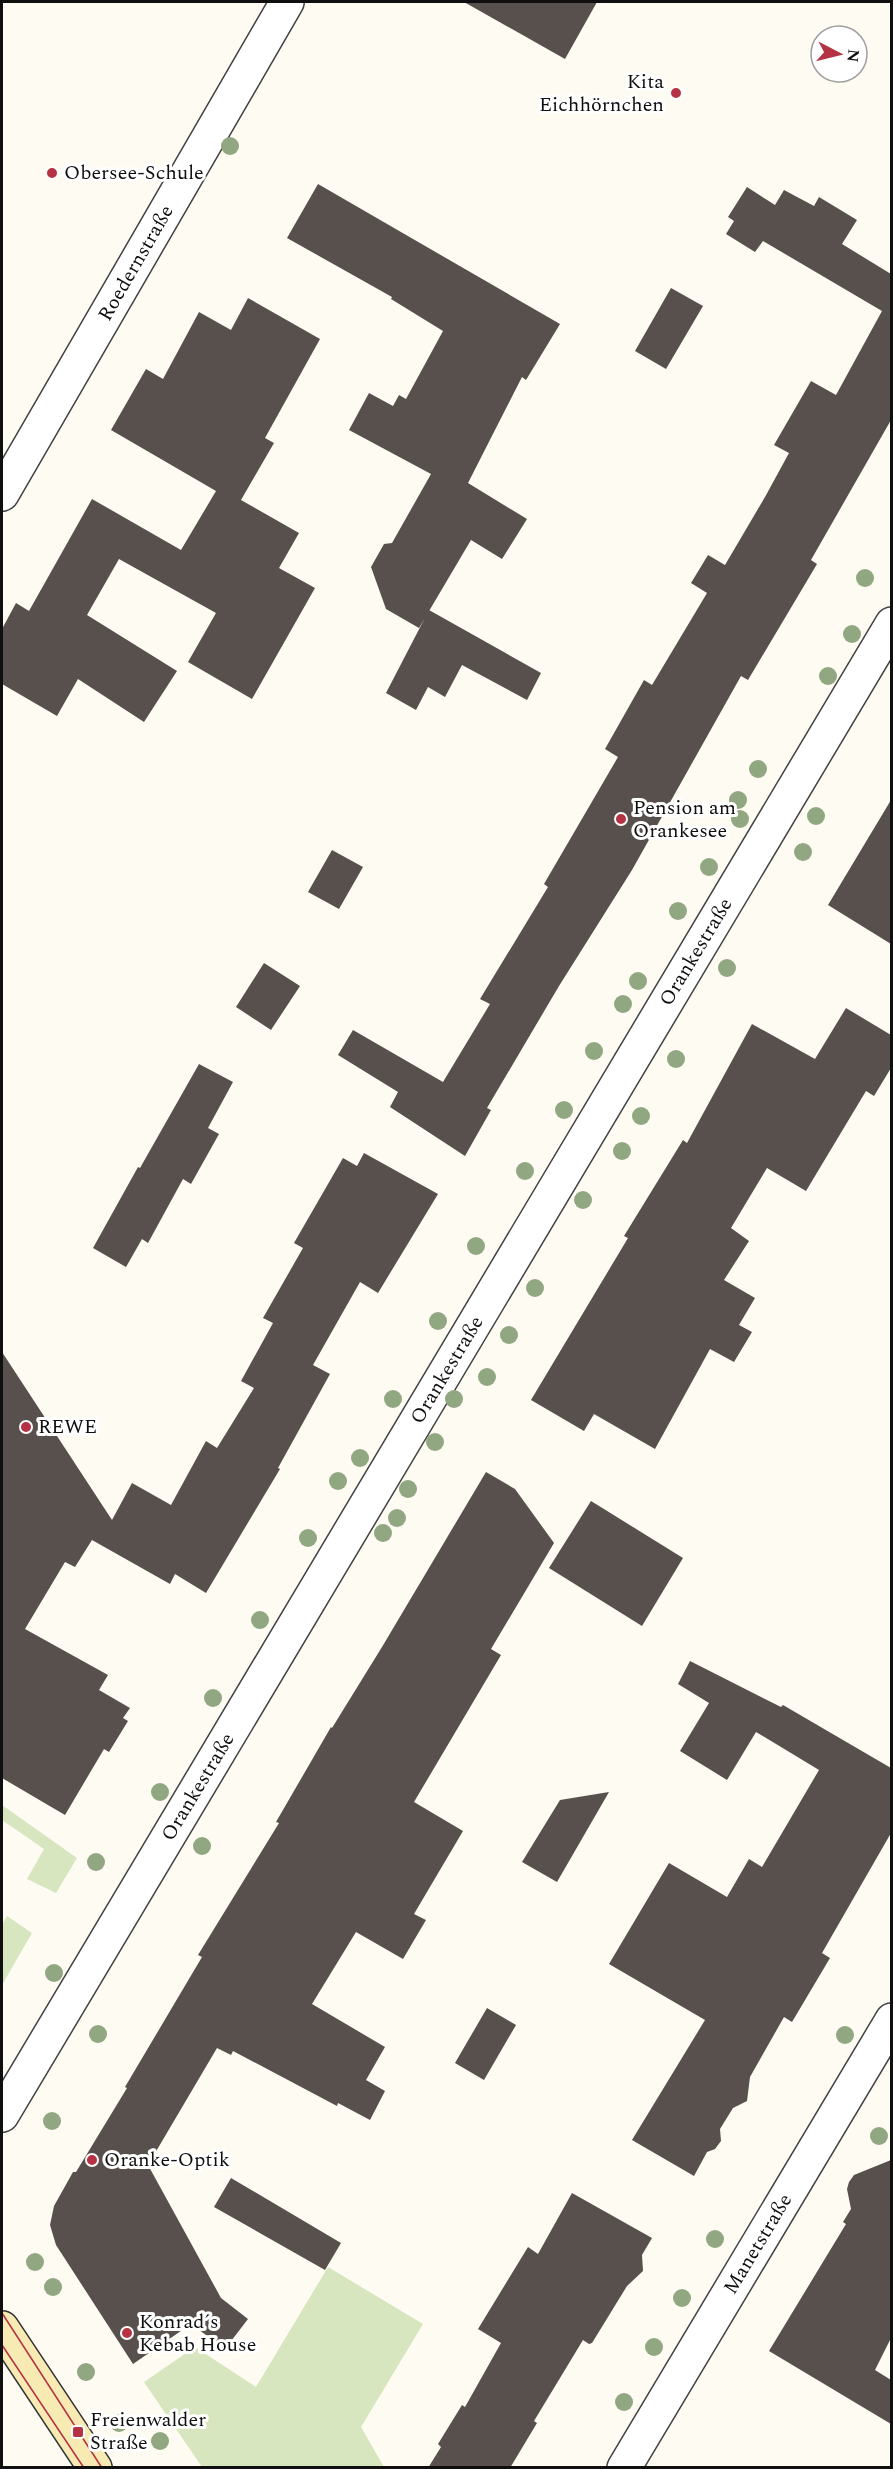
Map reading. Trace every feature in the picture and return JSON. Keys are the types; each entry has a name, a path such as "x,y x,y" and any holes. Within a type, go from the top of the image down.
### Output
{"main road":[{"path":"2,2328 95,2468"}],"street":[{"name":"Roedernstraße","path":"2,494 287,2"},
{"name":"Orankestraße","path":"2,2115 891,624"},
{"name":"Manetstraße","path":"624,2468 891,2020"}],"green space":[{"path":"2,1805 77,1858 56,1893 27,1879 44,1849 2,1820"},
{"path":"7,1916 32,1933 2,1985 2,1925"},
{"path":"328,2267 423,2324 361,2427 384,2467 202,2467 144,2382 195,2347 256,2387"}],"building":[{"path":"464,2 597,2 565,59"},
{"path":"318,184 560,324 526,380 522,377 468,483 527,519 502,559 471,540 419,628 386,609 371,567 384,544 392,543 431,474 349,430 369,393 393,406 399,395 406,399 443,331 391,299 392,297 287,238"},
{"path":"747,187 775,205 784,190 814,206 819,197 857,220 842,244 891,274 891,420 811,560 817,564 748,680 741,676 632,870 559,986 487,1108 491,1110 465,1156 390,1107 398,1092 338,1055 353,1030 443,1082 490,1004 480,999 548,887 544,884 618,757 605,749 644,680 652,685 707,593 691,583 708,555 725,565 789,453 774,445 811,381 836,395 882,311 763,241 755,252 726,234 734,221 728,217"},
{"path":"671,288 703,306 666,369 635,351"},
{"path":"248,298 320,339 265,438 274,443 241,500 299,533 279,568 315,588 252,699 188,662 216,613 119,559 87,615 177,671 144,722 78,679 57,716 2,684 2,629 16,603 29,611 92,499 181,550 216,491 111,430 146,369 163,379 199,312 231,330"},
{"path":"429,610 541,673 527,700 462,665 445,697 428,687 416,710 386,693"},
{"path":"891,800 891,944 828,905"},
{"path":"332,850 363,867 339,909 308,892"},
{"path":"264,963 300,986 271,1030 236,1007"},
{"path":"846,1008 891,1035 891,1068 874,1096 866,1091 806,1191 767,1168 731,1228 749,1241 724,1280 755,1298 739,1325 752,1332 734,1362 710,1349 655,1449 594,1414 584,1431 531,1400 628,1238 624,1236 683,1140 687,1143 752,1024 815,1059"},
{"path":"199,1064 233,1082 208,1128 219,1134 191,1184 183,1179 148,1243 142,1239 126,1267 93,1248"},
{"path":"364,1153 438,1194 378,1293 360,1282 313,1365 330,1374 278,1468 280,1469 206,1593 175,1574 170,1584 92,1540 75,1567 65,1562 25,1629 108,1675 99,1690 130,1708 123,1718 128,1721 109,1752 104,1749 65,1815 2,1778 2,1352 112,1520 132,1483 171,1505 206,1441 217,1448 254,1388 241,1381 273,1323 263,1318 303,1248 294,1243 343,1158 357,1166"},
{"path":"486,1472 515,1489 554,1543 491,1649 501,1655 414,1802 463,1831 414,1914 426,1920 403,1959 356,1932 312,2004 385,2047 366,2080 385,2091 370,2120 338,2103 337,2106 233,2051 231,2055 217,2048 148,2165 221,2298 248,2319 225,2349 191,2324 133,2364 56,2245 50,2225 54,2206 127,2088 125,2087 202,1957 198,1955 279,1823 276,1822 331,1727 382,1647"},
{"path":"591,1501 683,1558 642,1626 549,1568"},
{"path":"690,1661 781,1707 783,1705 891,1768 891,1833 822,1953 830,1958 792,2022 784,2017 750,2077 747,2101 733,2108 720,2129 721,2141 715,2149 707,2152 694,2176 632,2140 705,2020 609,1964 669,1863 727,1897 749,1859 762,1867 819,1770 756,1732 727,1780 680,1751 709,1703 678,1684"},
{"path":"609,1792 557,1882 522,1862 560,1800"},
{"path":"487,2008 516,2025 484,2080 455,2063"},
{"path":"891,2160 891,2338 875,2370 891,2380 891,2424 769,2351 846,2224 843,2222 851,2209 847,2189 849,2182 854,2175"},
{"path":"231,2178 341,2243 325,2270 214,2207"},
{"path":"572,2193 652,2238 642,2255 643,2271 627,2286 592,2343 589,2344 583,2340 534,2421 537,2423 510,2468 428,2468 441,2447 438,2444 462,2405 465,2407 501,2343 478,2329 528,2247 538,2254"}],"tram line":[{"path":"2,2313 102,2468"},
{"path":"2,2345 84,2468"}],"place":[{"name":"Kita Eichhörnchen","path":"676,93"},
{"name":"Obersee-Schule","path":"52,173"},
{"name":"Pension am Orankesee","path":"621,819"},
{"name":"REWE","path":"26,1427"},
{"name":"Oranke-Optik","path":"92,2160"},
{"name":"Konrad´s Kebab House","path":"127,2333"},
{"name":"Freienwalder Straße","path":"78,2432"}]}
